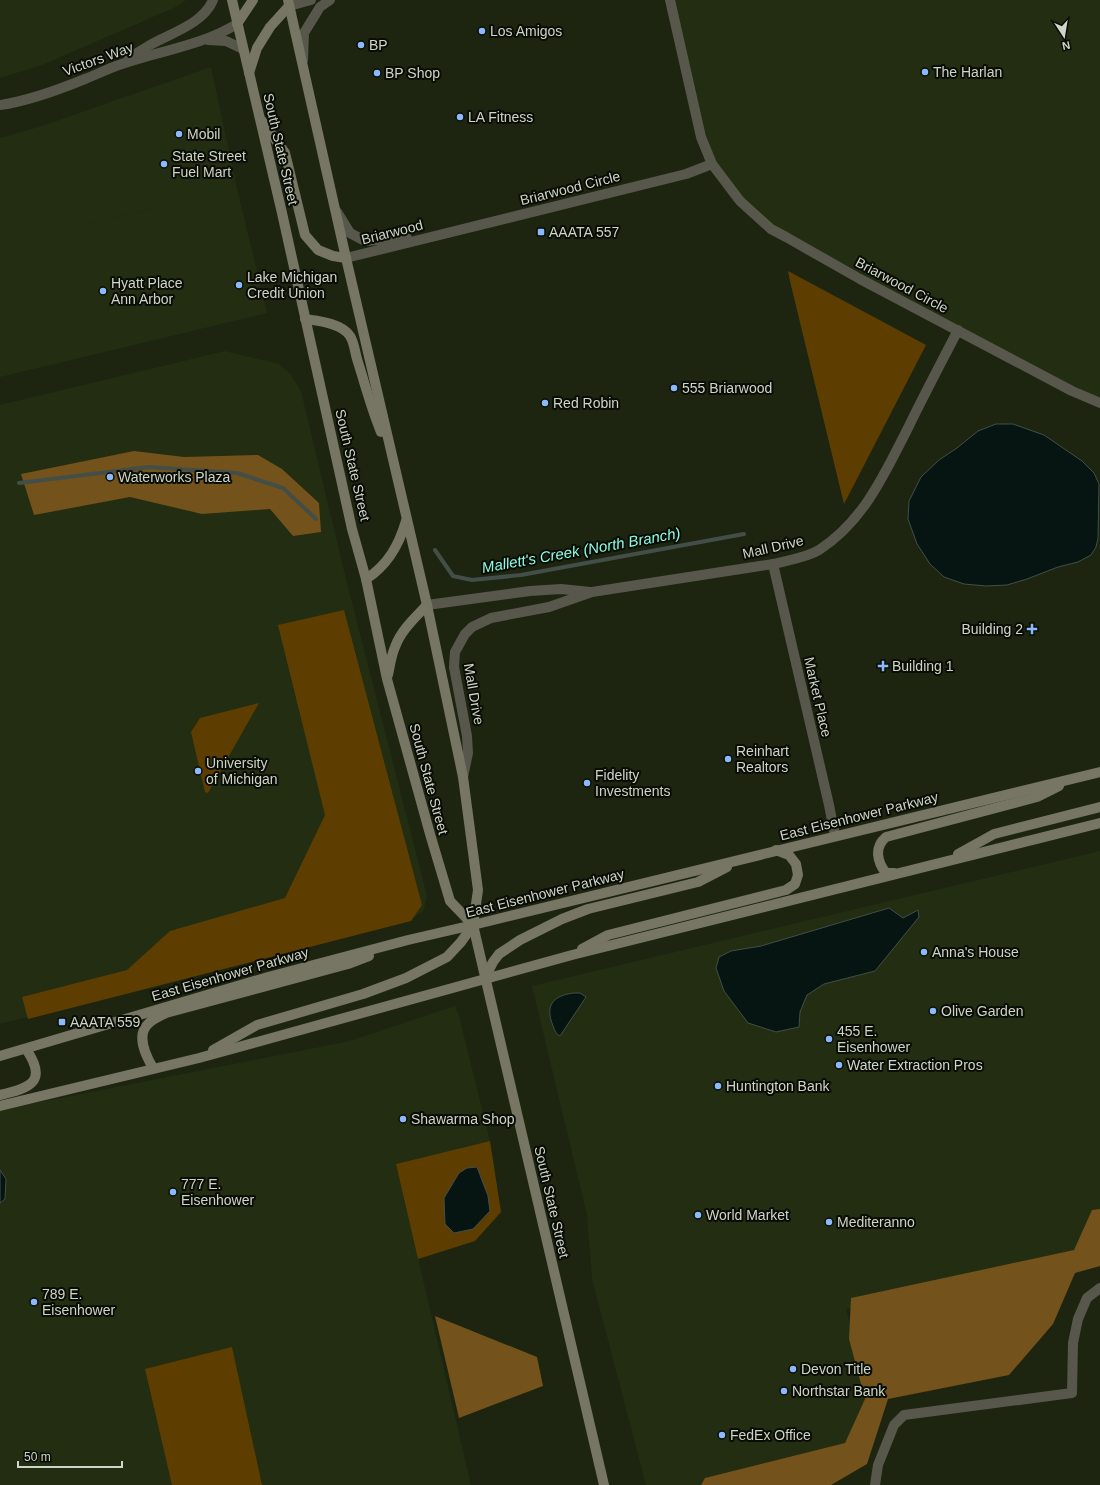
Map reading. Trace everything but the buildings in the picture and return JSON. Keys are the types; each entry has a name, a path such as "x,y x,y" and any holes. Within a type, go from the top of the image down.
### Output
{"main road":[{"name":"South State Street","path":"232,0 352,529 366,579 387,679 450,901 472,925"},
{"path":"237,24 253,0"},
{"name":"South State Street","path":"289,3 337,212 346,258 427,605 463,777 478,890 472,925 604,1485"},
{"path":"249,73 257,48 270,27 289,3"},
{"path":"259,116 285,153 305,235 318,250 333,256 346,258"},
{"path":"305,319 330,323 339,327 350,335 372,410 392,458"},
{"path":"366,579 375,573 392,554 407,521"},
{"path":"387,679 394,648 399,638 405,628 427,605"},
{"name":"East Eisenhower Parkway","path":"0,1056 268,976 408,940 1100,772"},
{"path":"896,873 886,873 879,859 879,845 886,837 1037,797 1071,779"},
{"path":"948,860 994,834 1100,807"},
{"path":"0,1106 199,1058 572,955 1100,823"},
{"path":"572,955 608,935 786,890 795,884 798,875 796,864 789,855 776,850"},
{"path":"485,978 499,954 520,940 562,919 588,909 698,882 743,859"},
{"path":"199,1058 257,1025 363,994 406,978 447,957 461,942 472,925"},
{"path":"153,1068 147,1058 143,1046 142,1034 148,1024 166,1013 348,964 408,940"},
{"path":"0,1095 26,1088 33,1082 36,1076 36,1068 26,1049"}],"street":[{"path":"119,65 150,45 201,17 208,10 213,0"},
{"path":"289,3 311,0"},
{"path":"302,64 304,33 320,7 330,0"},
{"name":"Briarwood Circle","path":"670,0 702,137 712,164 740,201 771,229 860,279 1072,391 1100,403"},
{"name":"Victors Way","path":"0,105 18,102 84,80 119,65 206,39 222,33 237,24"},
{"path":"206,39 226,41 243,49"},
{"name":"Briarwood Circle","path":"433,236 686,174 712,164"},
{"name":"Briarwood","path":"337,212 350,233 365,241 433,236"},
{"name":"Briarwood","path":"346,258 433,236"},
{"name":"Mall Drive","path":"463,777 468,753 467,736 453,660 455,652 465,634 472,627 491,618 549,607 592,592 773,564 803,557 818,551 839,536 857,517 880,483 958,330"},
{"name":"Market Place","path":"773,564 835,836"},
{"name":"Mall Drive","path":"427,605 530,591 561,589 592,592"},
{"path":"875,1485 878,1465 894,1426 904,1415 1072,1393 1073,1343 1078,1319 1087,1298 1100,1288"}],"shaded area":[{"path":"0,0 186,0 178,6 42,65 0,78"},
{"path":"670,0 1100,0 1100,403 771,229 712,164"},
{"path":"211,67 237,188 267,313 0,377 0,138 42,126"},
{"path":"788,271 926,345 844,504 790,281"},
{"name":"University of Michigan","path":"225,351 279,364 291,375 301,391 346,579 427,897 423,912 408,921 0,1024 0,405"},
{"path":"996,424 1013,424 1044,435 1082,461 1094,473 1099,484 1098,538 1096,547 1091,555 1078,562 1058,567 1007,585 986,586 964,584 944,577 930,564 917,544 908,519 909,501 921,477 939,460 978,431"},
{"path":"134,451 184,457 258,455 282,469 319,503 321,532 293,536 270,509 202,514 130,497 34,515 21,474"},
{"path":"344,610 422,905 411,921 28,1019 22,997 127,970 170,931 285,898 325,815 278,625"},
{"path":"259,703 208,793 205,792 191,732 200,718"},
{"path":"1100,851 1100,1250 846,1309 869,1398 854,1443 702,1485 646,1485 592,1279 587,1215 532,986"},
{"path":"889,908 903,918 918,910 919,917 875,971 824,984 807,995 800,1012 799,1027 776,1032 748,1023 724,991 716,968 719,957 731,951 761,946"},
{"path":"580,993 586,997 560,1036 553,1026 550,1008 555,999 566,994"},
{"path":"455,1006 459,1016 490,1141 396,1164 471,1485 0,1485 0,1110 350,1041"},
{"path":"490,1141 501,1212 475,1241 418,1259 396,1164"},
{"path":"477,1167 488,1196 490,1211 473,1229 454,1233 445,1224 444,1198 459,1173 467,1168"},
{"path":"0,1170 6,1179 5,1199 0,1203"},
{"path":"1100,1209 1100,1266 1075,1273 1053,1324 1009,1375 888,1399 867,1464 831,1485 701,1485 705,1478 845,1443 865,1399 849,1339 851,1298 1074,1250 1092,1210"},
{"path":"435,1316 537,1357 543,1386 459,1418"},
{"path":"232,1347 262,1485 172,1485 145,1369"}],"waterway":[{"name":"Mallett's Creek (North Branch)","path":"19,483 149,467 237,473 283,488 316,519"},
{"name":"Mallett's Creek (North Branch)","path":"435,550 453,576 472,580 521,575 744,534"}],"place":[{"name":"Los Amigos","path":"482,31"},
{"name":"BP","path":"361,45"},
{"name":"The Harlan","path":"925,72"},
{"name":"BP Shop","path":"377,73"},
{"name":"LA Fitness","path":"460,117"},
{"name":"Mobil","path":"179,134"},
{"name":"State Street Fuel Mart","path":"164,164"},
{"name":"AAATA 557","path":"541,232"},
{"name":"Lake Michigan Credit Union","path":"239,285"},
{"name":"Hyatt Place Ann Arbor","path":"103,291"},
{"name":"555 Briarwood","path":"674,388"},
{"name":"Red Robin","path":"545,403"},
{"name":"Waterworks Plaza","path":"110,477"},
{"name":"Building 2","path":"1032,629"},
{"name":"Building 1","path":"883,666"},
{"name":"Reinhart Realtors","path":"728,759"},
{"name":"University of Michigan","path":"198,771"},
{"name":"Fidelity Investments","path":"587,783"},
{"name":"Anna's House","path":"924,952"},
{"name":"Olive Garden","path":"933,1011"},
{"name":"AAATA 559","path":"62,1022"},
{"name":"455 E. Eisenhower","path":"829,1039"},
{"name":"Water Extraction Pros","path":"839,1065"},
{"name":"Huntington Bank","path":"718,1086"},
{"name":"Shawarma Shop","path":"403,1119"},
{"name":"777 E. Eisenhower","path":"173,1192"},
{"name":"World Market","path":"698,1215"},
{"name":"Mediteranno","path":"829,1222"},
{"name":"789 E. Eisenhower","path":"34,1302"},
{"name":"Devon Title","path":"793,1369"},
{"name":"Northstar Bank","path":"784,1391"},
{"name":"FedEx Office","path":"722,1435"}]}
